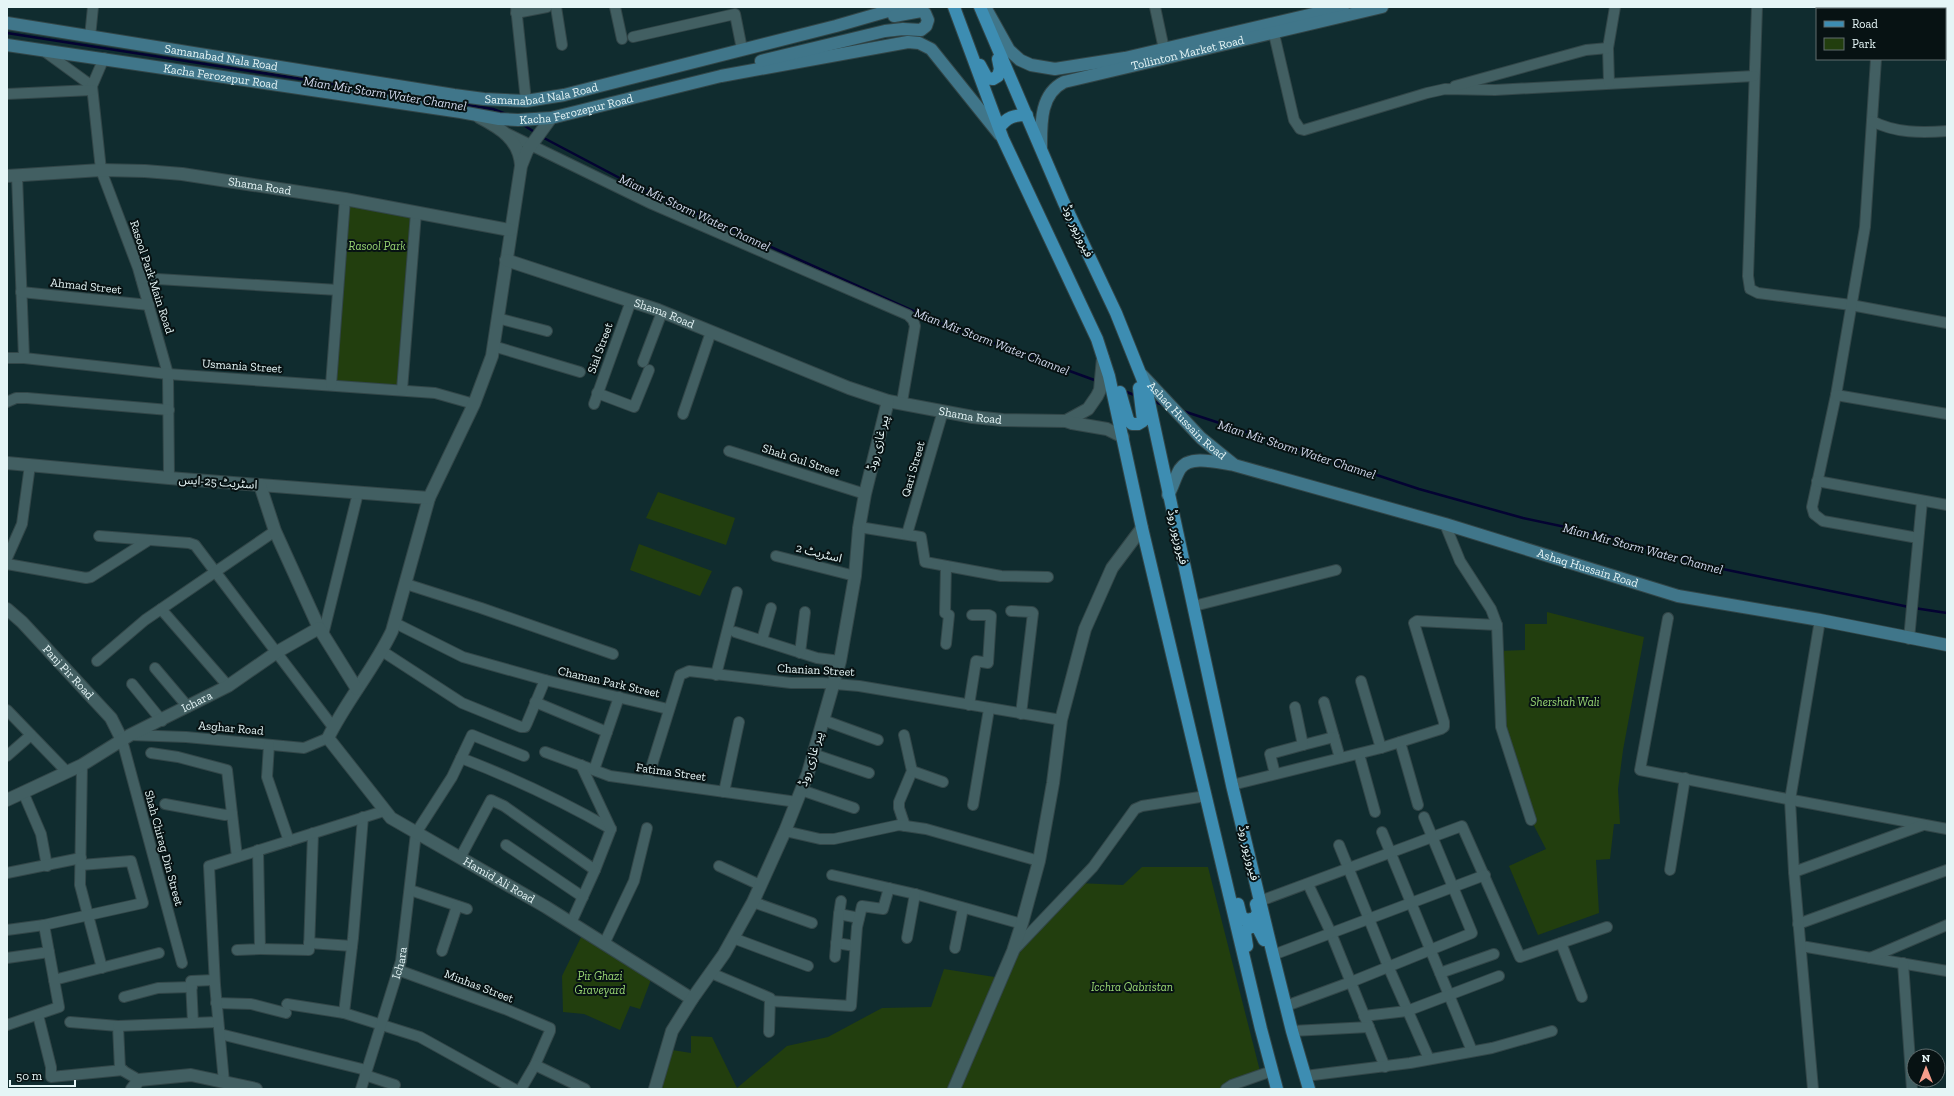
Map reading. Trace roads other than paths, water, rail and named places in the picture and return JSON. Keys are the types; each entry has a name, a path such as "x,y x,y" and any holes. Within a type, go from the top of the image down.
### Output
{"main road":[{"name":"Samanabad Nala Road","path":"9,24 454,95 484,99 526,101 564,95 836,26 902,7"},
{"path":"954,7 1001,133 1097,339 1115,372 1128,420 1132,424 1138,424 1143,421 1135,357"},
{"name":"فیروزپور روڈ","path":"980,7 1149,388 1150,402 1168,495 1194,606 1232,785 1272,955 1309,1089"},
{"name":"Tollinton Market Road","path":"984,7 1009,50 1020,60 1032,66 1055,69 1126,63 1274,34 1382,7"},
{"name":"Tollinton Market Road","path":"1041,147 1043,112 1050,95 1058,85 1164,49 1343,7"},
{"path":"721,76 759,61 885,30 921,30 926,26 928,20 925,12 917,10 869,23 836,26"},
{"path":"7,44 9,24"},
{"path":"963,31 983,72 988,78 993,79 998,76 1000,69 994,40"},
{"name":"Kacha Ferozepur Road","path":"7,44 44,51 104,58 499,119 518,120 551,118 721,76 898,43 919,43 931,49 1001,133"},
{"path":"1001,133 1009,118 1016,115 1027,115"},
{"path":"1097,339 1103,358 1106,390 1123,437 1142,528 1261,1029 1277,1089"},
{"name":"Ashaq Hussain Road","path":"1149,388 1211,448 1234,465"},
{"name":"Ashaq Hussain Road","path":"1168,495 1180,469 1189,462 1202,461 1234,465 1445,524 1678,596 1820,620 1909,639 1947,645"},
{"path":"1206,796 1217,815 1241,916 1246,920 1255,918 1258,912 1257,906 1234,810 1232,785"},
{"path":"1261,1029 1264,1010 1245,939 1245,933 1248,928 1257,926 1263,936 1282,1007 1292,1031"}],"street":[{"path":"90,37 92,7"},
{"path":"516,10 547,7"},
{"path":"556,7 562,45"},
{"path":"615,7 622,39"},
{"path":"1155,7 1164,49"},
{"path":"1609,83 1608,48 1615,7"},
{"path":"1757,7 1748,276 1750,289 1758,293 1852,305 1947,320"},
{"name":"Kacha Ferozepur Road","path":"516,10 526,101"},
{"path":"633,37 735,14 742,49"},
{"path":"1274,34 1294,120 1297,126 1304,130 1586,50 1608,48"},
{"path":"44,51 92,88"},
{"name":"Rasool Park Main Road","path":"104,58 92,88 101,170 141,278 168,374 169,478"},
{"path":"1876,60 1865,227 1836,395 1812,507 1814,514 1818,519 1918,538"},
{"path":"1445,89 1495,90 1754,76"},
{"path":"7,94 92,88"},
{"path":"476,115 530,146 652,204 908,315 913,320 915,326 902,402"},
{"path":"328,738 333,727 382,651 395,623 428,498 474,404 492,356 510,230 521,166 530,146 551,118"},
{"path":"1872,121 1883,127 1901,131 1927,132 1947,130"},
{"path":"505,133 516,145 521,166"},
{"name":"Shama Road","path":"12,176 101,170 182,174 345,199 510,230"},
{"path":"12,176 21,292 24,358"},
{"path":"331,385 345,199"},
{"path":"402,390 416,213"},
{"name":"Shama Road","path":"506,260 662,312 848,388 888,401 902,402 1003,420 1066,421 1072,424 1107,429 1123,437"},
{"path":"141,278 338,290"},
{"name":"Ahmad Street","path":"21,292 149,305"},
{"name":"Sial Street","path":"594,404 631,301"},
{"path":"597,393 634,407 662,312"},
{"path":"497,318 548,331"},
{"path":"683,414 711,332"},
{"path":"494,346 580,372"},
{"name":"Usmania Street","path":"7,358 24,358 168,374 435,393 474,404"},
{"path":"1066,421 1088,408 1106,390"},
{"path":"1836,395 1947,414"},
{"path":"7,402 16,398 27,398 169,410"},
{"name":"پیر غازی روڈ","path":"654,1089 672,1031 733,938 753,902 797,802 813,754 840,661 855,576 859,527 865,494 888,401"},
{"name":"Qari Street","path":"907,534 943,410"},
{"name":"Shah Gul Street","path":"729,451 865,494"},
{"name":"اسٹریٹ 25-ایس","path":"7,463 169,478 428,498"},
{"path":"7,558 22,524 30,465"},
{"path":"1817,481 1947,505"},
{"path":"260,485 275,531 321,632 357,689"},
{"path":"321,632 358,493"},
{"path":"1909,639 1922,501"},
{"path":"1445,524 1460,561 1491,609 1497,625 1501,727 1531,820"},
{"path":"859,527 907,534 923,538 924,561 1001,576 1048,577"},
{"path":"954,1089 1013,951 1022,924 1039,861 1053,783 1061,720 1078,655 1095,606 1112,568 1142,528"},
{"path":"97,661 145,620 275,531"},
{"path":"99,536 189,543 194,545 333,727"},
{"path":"7,564 86,578 91,577 149,540"},
{"name":"اسٹریٹ 2","path":"776,556 855,576"},
{"path":"946,566 945,612 949,615 946,644"},
{"path":"1194,606 1336,570"},
{"path":"406,584 481,608 613,654"},
{"path":"716,674 737,592"},
{"name":"Panj Pir Road","path":"7,608 22,622 111,718 126,738"},
{"path":"762,640 772,608"},
{"path":"161,609 228,686"},
{"path":"1011,611 1034,613 1021,714"},
{"path":"800,652 805,612"},
{"path":"970,706 976,661 988,663 991,616 972,615"},
{"path":"1668,618 1662,660 1640,768 1642,770 1790,800 1947,829"},
{"path":"1813,1089 1798,924 1790,800 1820,620"},
{"path":"1232,785 1381,748 1444,726 1414,623 1417,621 1497,625"},
{"name":"Chaman Park Street","path":"395,623 463,657 533,677 668,709"},
{"name":"Ichara","path":"7,800 82,765 126,738 162,721 228,686 277,652 321,632"},
{"path":"735,632 817,658 840,661"},
{"path":"382,651 462,704 521,727 525,727 545,680"},
{"path":"155,668 188,707"},
{"name":"Chanian Street","path":"647,782 668,709 680,675 688,671 792,683 859,686 970,706 1061,720"},
{"path":"1361,682 1381,748"},
{"path":"132,684 162,721"},
{"path":"594,770 619,697"},
{"path":"535,702 607,732"},
{"path":"1324,702 1340,758"},
{"path":"1295,707 1303,745"},
{"path":"973,805 989,709"},
{"path":"7,711 67,772"},
{"path":"823,720 878,740"},
{"path":"724,792 739,722"},
{"path":"7,756 31,735"},
{"path":"416,833 452,777 472,735 524,756"},
{"path":"904,735 912,771 899,802 899,808 905,826"},
{"name":"Asghar Road","path":"126,738 186,737 304,748 328,738"},
{"path":"1275,774 1270,754 1334,737"},
{"name":"Shah Chirag Din Street","path":"126,738 182,963"},
{"name":"Hamid Ali Road","path":"328,738 391,818 571,923 692,999"},
{"path":"1400,742 1418,805"},
{"path":"269,744 267,777 289,841"},
{"name":"Fatima Street","path":"544,752 610,776 797,802"},
{"path":"151,753 178,757 227,770 236,857"},
{"path":"813,754 869,773"},
{"path":"1359,754 1375,812"},
{"path":"461,758 517,780 570,805 611,829"},
{"path":"82,765 80,885 102,968"},
{"path":"571,923 595,870 611,829 581,765"},
{"path":"912,771 943,782"},
{"path":"1670,870 1685,778"},
{"path":"801,790 854,808"},
{"path":"23,792 41,834 47,866"},
{"path":"1013,951 1093,867 1135,809 1142,806 1206,796"},
{"path":"460,858 492,800 504,806 595,870"},
{"path":"165,804 225,815 232,814"},
{"path":"224,1082 214,980 208,869 212,864 384,811"},
{"path":"344,1013 352,946 363,817"},
{"path":"1286,1006 1351,982 1472,933 1424,817"},
{"path":"1794,872 1924,825"},
{"path":"785,831 820,839 834,839 886,827 905,826 926,829 1039,861"},
{"path":"1260,901 1462,826 1520,957 1607,928"},
{"path":"604,944 634,880 647,828"},
{"path":"1382,832 1472,1051"},
{"path":"237,950 309,950 313,833"},
{"name":"Ichara","path":"361,1089 401,961 416,833"},
{"path":"506,845 583,897"},
{"path":"1339,845 1388,966 1429,1060"},
{"path":"258,850 260,949"},
{"path":"7,873 81,862 131,861 143,903 87,914 44,925 7,930"},
{"path":"719,866 760,885"},
{"path":"1798,924 1947,870"},
{"path":"832,875 915,894 1022,924"},
{"path":"1272,955 1452,886 1485,875"},
{"path":"1308,884 1331,932 1385,1067"},
{"path":"770,1002 851,1006 855,946 862,905 883,910 889,888"},
{"path":"410,890 468,909"},
{"path":"907,938 915,894"},
{"path":"835,957 841,900"},
{"path":"753,902 812,923"},
{"path":"442,951 457,906"},
{"path":"955,948 963,908"},
{"path":"839,914 859,918"},
{"path":"7,1025 59,1007 44,925"},
{"path":"1870,958 1947,926"},
{"path":"733,938 808,966"},
{"path":"309,943 352,946"},
{"path":"836,943 855,946"},
{"path":"1561,943 1582,997"},
{"path":"1801,946 1947,971"},
{"path":"7,958 49,952"},
{"path":"54,980 160,953"},
{"path":"1440,973 1494,954"},
{"path":"1903,964 1912,1089"},
{"name":"Minhas Street","path":"398,970 505,1009 550,1028 535,1065"},
{"path":"711,973 770,998 769,1032"},
{"path":"1364,1016 1407,1011 1448,994 1499,976"},
{"path":"193,1023 191,981 214,980"},
{"path":"124,997 158,988 192,987"},
{"path":"216,1003 251,1004 344,1013 420,1037 514,1089"},
{"path":"38,1015 51,1066 51,1077 123,1070"},
{"path":"70,1022 118,1026 218,1022"},
{"path":"118,1026 120,1068 135,1085 191,1075 256,1089"},
{"path":"1292,1031 1369,1027"},
{"path":"1305,1076 1385,1067 1429,1060 1552,1031"},
{"path":"220,1034 366,1072 395,1084"},
{"path":"521,1089 535,1065 586,1089"},
{"path":"1226,1089 1232,1085 1272,1071"}],"waterway":[{"name":"Mian Mir Storm Water Channel","path":"7,33 493,109 506,114"},
{"name":"Mian Mir Storm Water Channel","path":"522,124 536,133"},
{"name":"Mian Mir Storm Water Channel","path":"542,137 631,184 949,327 1097,381"},
{"name":"Mian Mir Storm Water Channel","path":"1124,391 1137,396"},
{"name":"Mian Mir Storm Water Channel","path":"1153,401 1163,405"},
{"name":"Mian Mir Storm Water Channel","path":"1183,411 1419,489 1523,518 1608,536 1703,565 1909,607"},
{"name":"Mian Mir Storm Water Channel","path":"1914,608 1947,613"}],"park label":[{"name":"Rasool Park","path":"377,246"},
{"name":"Shershah Wali","path":"1565,702"},
{"name":"Pir Ghazi Graveyard","path":"600,983"},
{"name":"Icchra Qabristan","path":"1132,987"}]}
